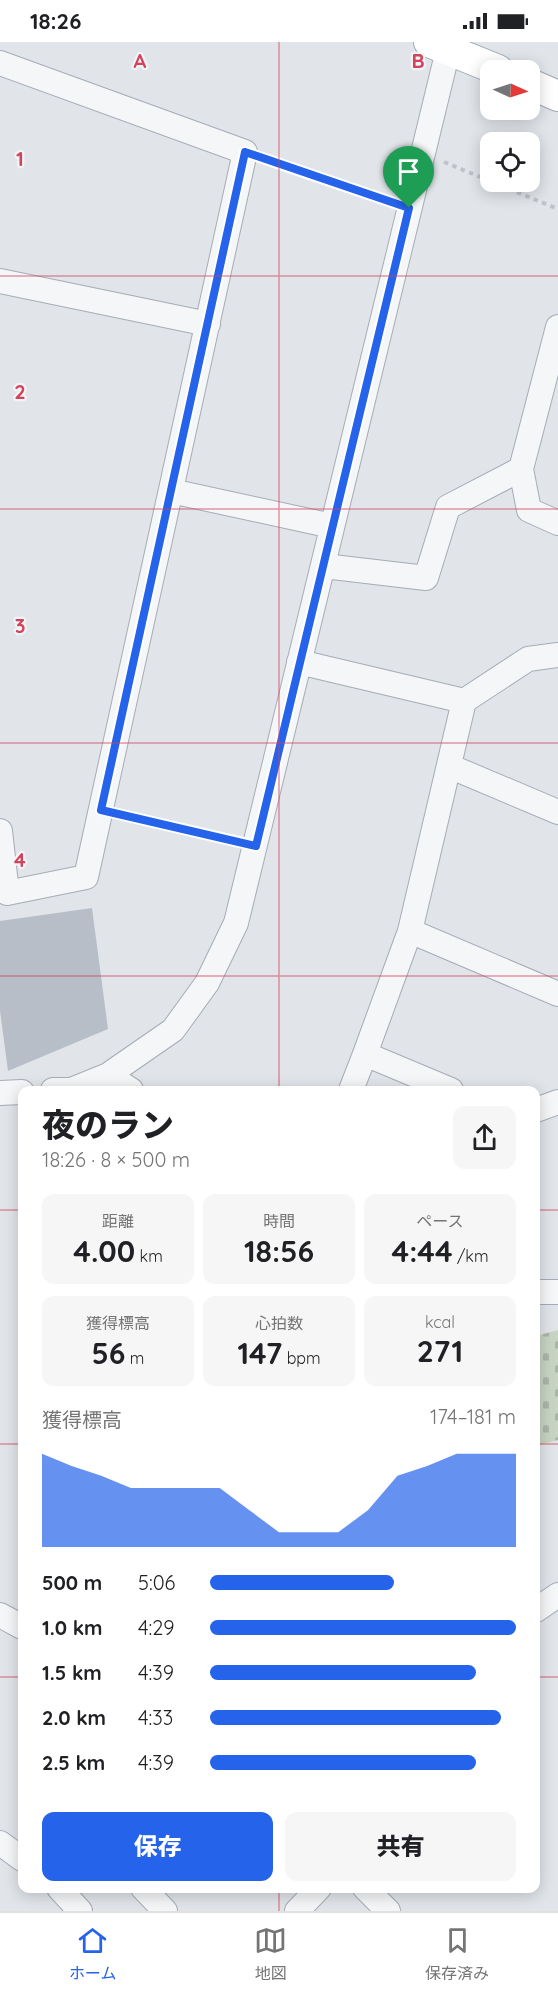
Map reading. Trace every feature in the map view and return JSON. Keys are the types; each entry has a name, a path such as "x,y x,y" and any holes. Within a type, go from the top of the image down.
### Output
{"main road":[{"path":"442,45 480,62"},
{"path":"540,88 558,96"}],"street":[{"path":"79,1086 108,1075 173,1030 207,983 236,923 409,208 442,45"},
{"path":"0,63 245,152 86,877 7,893 0,831"},
{"path":"0,280 208,324"},
{"path":"558,327 550,391 520,469 529,510 558,523"},
{"path":"324,566 426,578 448,507 520,469"},
{"path":"171,491 332,526"},
{"path":"353,1086 410,931 464,701 528,659 558,655"},
{"path":"299,662 464,701"},
{"path":"449,766 558,812"},
{"path":"410,931 558,993"},
{"path":"365,1054 441,1086"},
{"path":"108,1075 125,1086"},
{"path":"0,1093 18,1092"},
{"path":"540,1109 558,1102"},
{"path":"540,1292 558,1292"},
{"path":"540,1607 558,1595"},
{"path":"0,1615 18,1626"},
{"path":"0,1843 18,1856"},
{"path":"64,1893 80,1911"},
{"path":"148,1893 165,1911"},
{"path":"297,1911 315,1893"},
{"path":"370,1893 388,1911"}],"path":[{"path":"245,152 409,208"},
{"path":"422,152 480,176"},
{"path":"517,192 558,209"},
{"path":"101,810 256,846"}],"green space":[{"path":"558,1330 558,1440 540,1445 540,1335"}],"building":[{"path":"92,908 108,1029 8,1071 0,1011 0,921"}],"route":[{"path":"245,152 409,208 256,846 101,810 245,152"}]}
